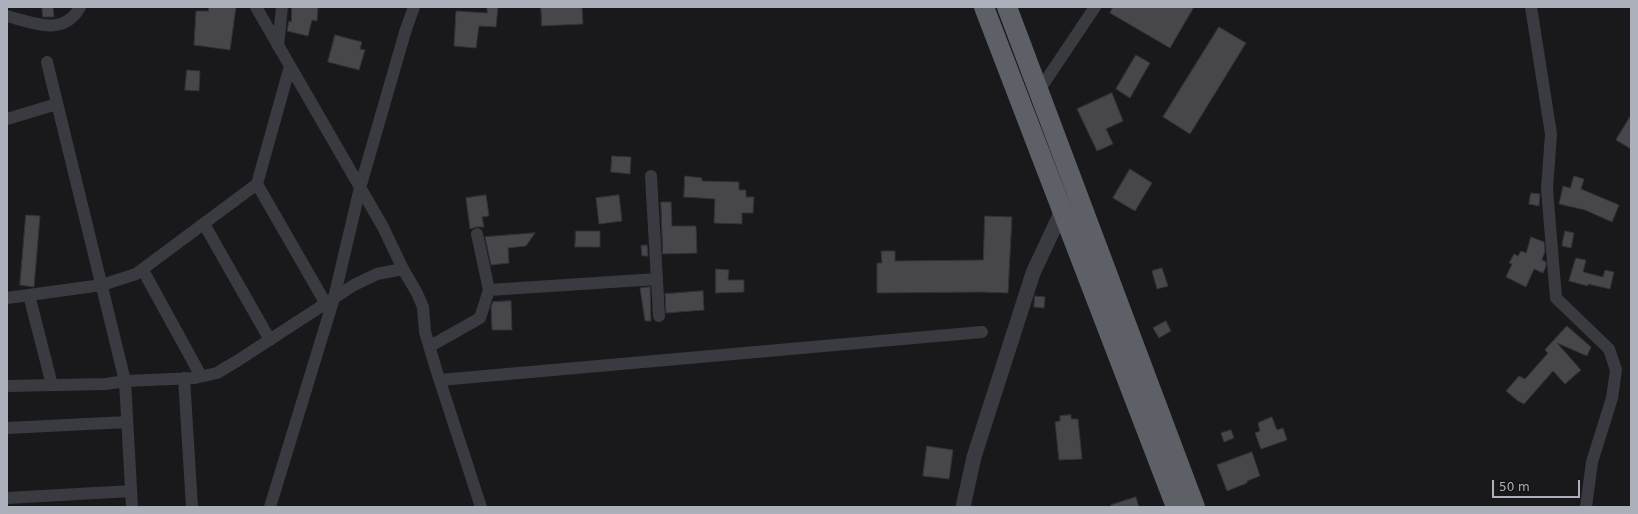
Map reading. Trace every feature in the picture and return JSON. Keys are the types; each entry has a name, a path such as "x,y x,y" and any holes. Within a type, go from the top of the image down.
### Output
{"highway":[{"path":"984,7 1071,206 1195,507"},
{"path":"1007,7 1038,92 1071,206 1176,507"}],"street":[{"path":"7,16 34,24 50,26 60,25 70,21 80,7"},
{"path":"256,7 383,227 402,269 418,293 423,307 425,332 481,507"},
{"path":"278,46 282,7"},
{"path":"270,507 330,301 360,188 406,29 414,7"},
{"path":"1038,92 1095,7"},
{"path":"1531,7 1551,134 1547,189 1556,298 1609,349 1616,370 1612,398 1592,462 1586,507"},
{"path":"47,62 125,381 132,507"},
{"path":"7,298 102,285 136,274 258,184 290,66"},
{"path":"7,119 57,104"},
{"path":"651,176 659,316"},
{"path":"258,184 330,301"},
{"path":"963,507 974,457 1034,273 1071,206"},
{"path":"204,224 270,340"},
{"path":"434,344 480,318 489,290 477,234"},
{"path":"7,386 106,384 125,381 184,378 217,373 354,285 377,274 402,269"},
{"path":"145,274 202,376"},
{"path":"489,290 657,279"},
{"path":"29,295 52,385"},
{"path":"440,380 982,332"},
{"path":"184,378 192,507"},
{"path":"7,428 127,422"},
{"path":"7,498 131,491"}],"building":[{"path":"42,7 53,7 54,17 43,17"},
{"path":"209,7 236,7 230,50 194,45 196,11 208,11"},
{"path":"292,7 318,7 317,21 312,20 308,36 287,31 289,21 291,22"},
{"path":"487,7 498,7 496,27 479,26 476,48 454,46 456,11 487,13"},
{"path":"541,7 582,7 583,24 542,26"},
{"path":"1113,7 1194,7 1170,48 1110,13"},
{"path":"1219,27 1246,43 1190,134 1163,117"},
{"path":"335,35 362,42 360,49 365,50 359,70 328,62"},
{"path":"1136,55 1150,63 1130,98 1116,89"},
{"path":"187,70 200,71 199,91 185,90"},
{"path":"1112,93 1123,121 1106,129 1113,144 1097,151 1077,109"},
{"path":"1631,115 1631,149 1616,140"},
{"path":"612,156 631,157 630,174 611,172"},
{"path":"1130,169 1152,183 1135,211 1113,198"},
{"path":"685,176 702,178 702,181 739,182 739,190 746,190 746,197 754,197 753,213 742,213 742,224 714,223 715,199 684,197"},
{"path":"1574,176 1584,179 1581,189 1619,205 1612,222 1585,210 1559,204 1563,186 1570,188"},
{"path":"1531,193 1540,194 1539,206 1529,204"},
{"path":"486,195 489,216 482,217 484,227 470,229 466,198"},
{"path":"619,195 622,221 599,224 596,198"},
{"path":"661,202 671,202 672,226 696,226 697,253 663,254"},
{"path":"26,215 40,216 34,287 20,285"},
{"path":"985,216 1012,217 1008,293 877,293 877,263 882,263 881,251 895,251 895,261 983,260"},
{"path":"576,231 600,231 600,247 575,247"},
{"path":"1565,231 1574,233 1571,248 1562,246"},
{"path":"535,233 526,246 508,248 509,263 491,265 485,237"},
{"path":"1531,237 1544,242 1545,251 1542,260 1546,262 1546,266 1543,273 1534,269 1526,287 1506,277 1512,264 1509,263 1514,254 1518,256 1521,251 1526,253"},
{"path":"647,245 648,256 642,256 641,246"},
{"path":"1576,258 1586,260 1583,272 1603,277 1605,270 1614,272 1610,289 1588,284 1588,286 1569,281"},
{"path":"1162,268 1168,286 1157,289 1152,271"},
{"path":"716,269 729,270 728,280 744,280 744,292 716,293"},
{"path":"650,287 651,321 645,321 640,288"},
{"path":"703,291 704,310 666,313 665,294"},
{"path":"1035,296 1045,297 1044,308 1034,307"},
{"path":"511,301 512,330 492,330 491,307 493,302"},
{"path":"1166,321 1171,331 1159,338 1153,328"},
{"path":"1567,326 1591,347 1587,356 1557,343 1581,370 1565,384 1553,371 1524,404 1518,401 1506,391 1519,376 1525,379 1548,353 1545,350"},
{"path":"1071,415 1071,419 1078,419 1082,459 1059,460 1055,422 1060,421 1060,416"},
{"path":"1272,417 1277,430 1283,428 1287,440 1261,449 1255,433 1260,431 1258,423"},
{"path":"1231,430 1234,438 1224,442 1221,433"},
{"path":"927,446 953,450 949,479 923,476"},
{"path":"1252,452 1260,476 1227,491 1217,465"},
{"path":"1136,497 1139,507 1111,507 1111,505"}]}
